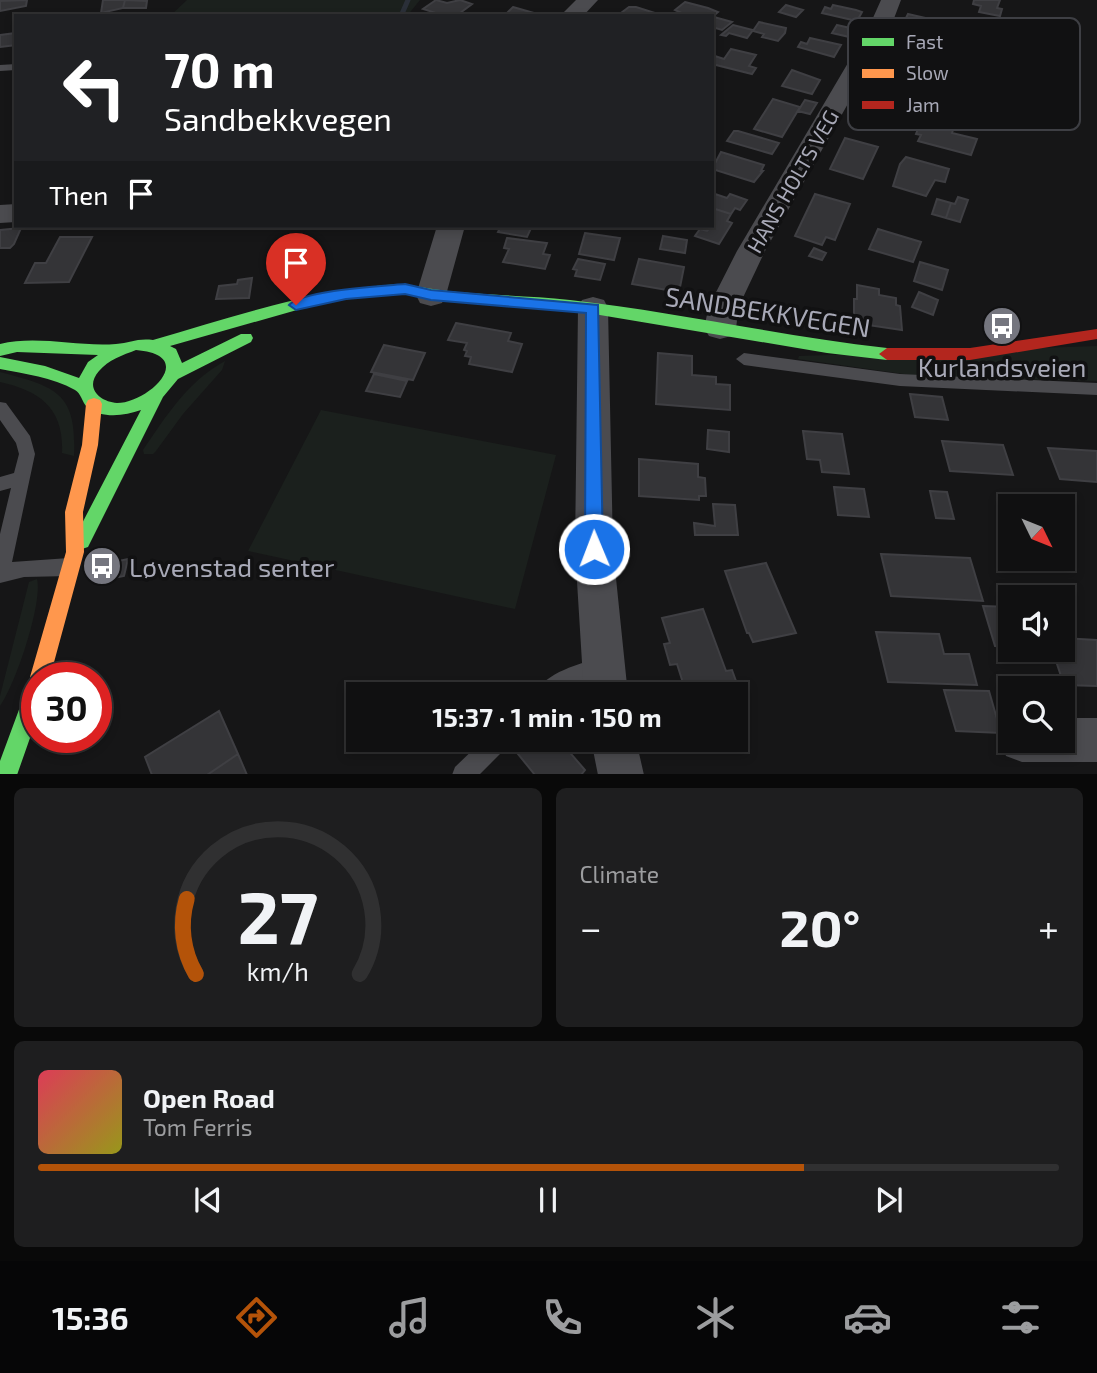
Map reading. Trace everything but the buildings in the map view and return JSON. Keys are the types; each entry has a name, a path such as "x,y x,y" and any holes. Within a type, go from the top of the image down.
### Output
{"main road":[{"name":"SANDBEKKVEGEN","path":"154,345 346,294 405,289 431,295 593,308 839,349 924,356 983,352 1097,334"},
{"name":"SANDBEKKVEGEN","path":"174,374 230,345 290,322 350,307 404,302 431,295"},
{"path":"136,344 154,345 172,355 176,364 174,374 164,391 143,405 116,410 94,404 89,399 85,387 87,378 98,362 118,350 136,344"},
{"path":"0,350 17,346 118,350"},
{"path":"0,363 45,372 85,387"},
{"path":"73,559 102,507 155,398"},
{"path":"44,662 73,559 75,512 90,445 94,404"},
{"path":"6,774 21,733"}],"street":[{"path":"572,14 588,0"},
{"name":"HANS HOLTS VEG","path":"884,18 891,0"},
{"name":"HANS HOLTS VEG","path":"720,328 724,306 751,251 848,83"},
{"path":"431,295 447,228"},
{"path":"593,308 594,549 604,680"},
{"path":"1075,740 1097,740"},
{"path":"616,752 621,774"}],"lane":[{"path":"744,359 900,380 1097,389"},
{"path":"0,408 24,441 27,454 0,574 73,559"},
{"path":"0,484 22,478"},
{"path":"580,682 604,680"},
{"path":"464,774 486,752"}],"shaded area":[{"path":"187,0 420,0 409,14 172,14"},
{"path":"1097,346 1097,381 925,377 798,359 799,356"},
{"path":"225,361 222,370 183,414 156,451 153,454 144,454 143,450 179,400 200,379"},
{"path":"0,372 49,388 67,405 72,418 74,456 62,453 59,424 47,404 27,391 0,382"},
{"path":"321,410 556,455 515,609 248,551"},
{"path":"37,579 38,591 32,624 13,681 0,706 0,696 29,582"}],"waterway":[{"path":"402,14 408,0"}],"traffic: fast":[{"path":"154,345 318,299 373,290 405,289 431,295 570,305 827,347 887,354"},
{"path":"174,374 246,338"},
{"path":"136,344 157,346 170,353 175,364 164,387 151,398 120,409 95,404 86,391 88,374 101,360 136,344"},
{"path":"0,350 17,346 118,350"},
{"path":"0,363 45,372 85,387"},
{"path":"82,541 155,398"},
{"path":"6,774 21,733"}],"traffic: slow":[{"path":"44,662 75,552 74,512 90,445 94,404"}],"traffic: jam":[{"path":"887,354 970,354 1097,334"}],"place":[{"name":"Kurlandsveien","path":"1002,326"},
{"name":"Løvenstad senter","path":"102,566"}],"route":[{"path":"296,305 373,290 405,289 431,295 593,308 594,549"}]}
